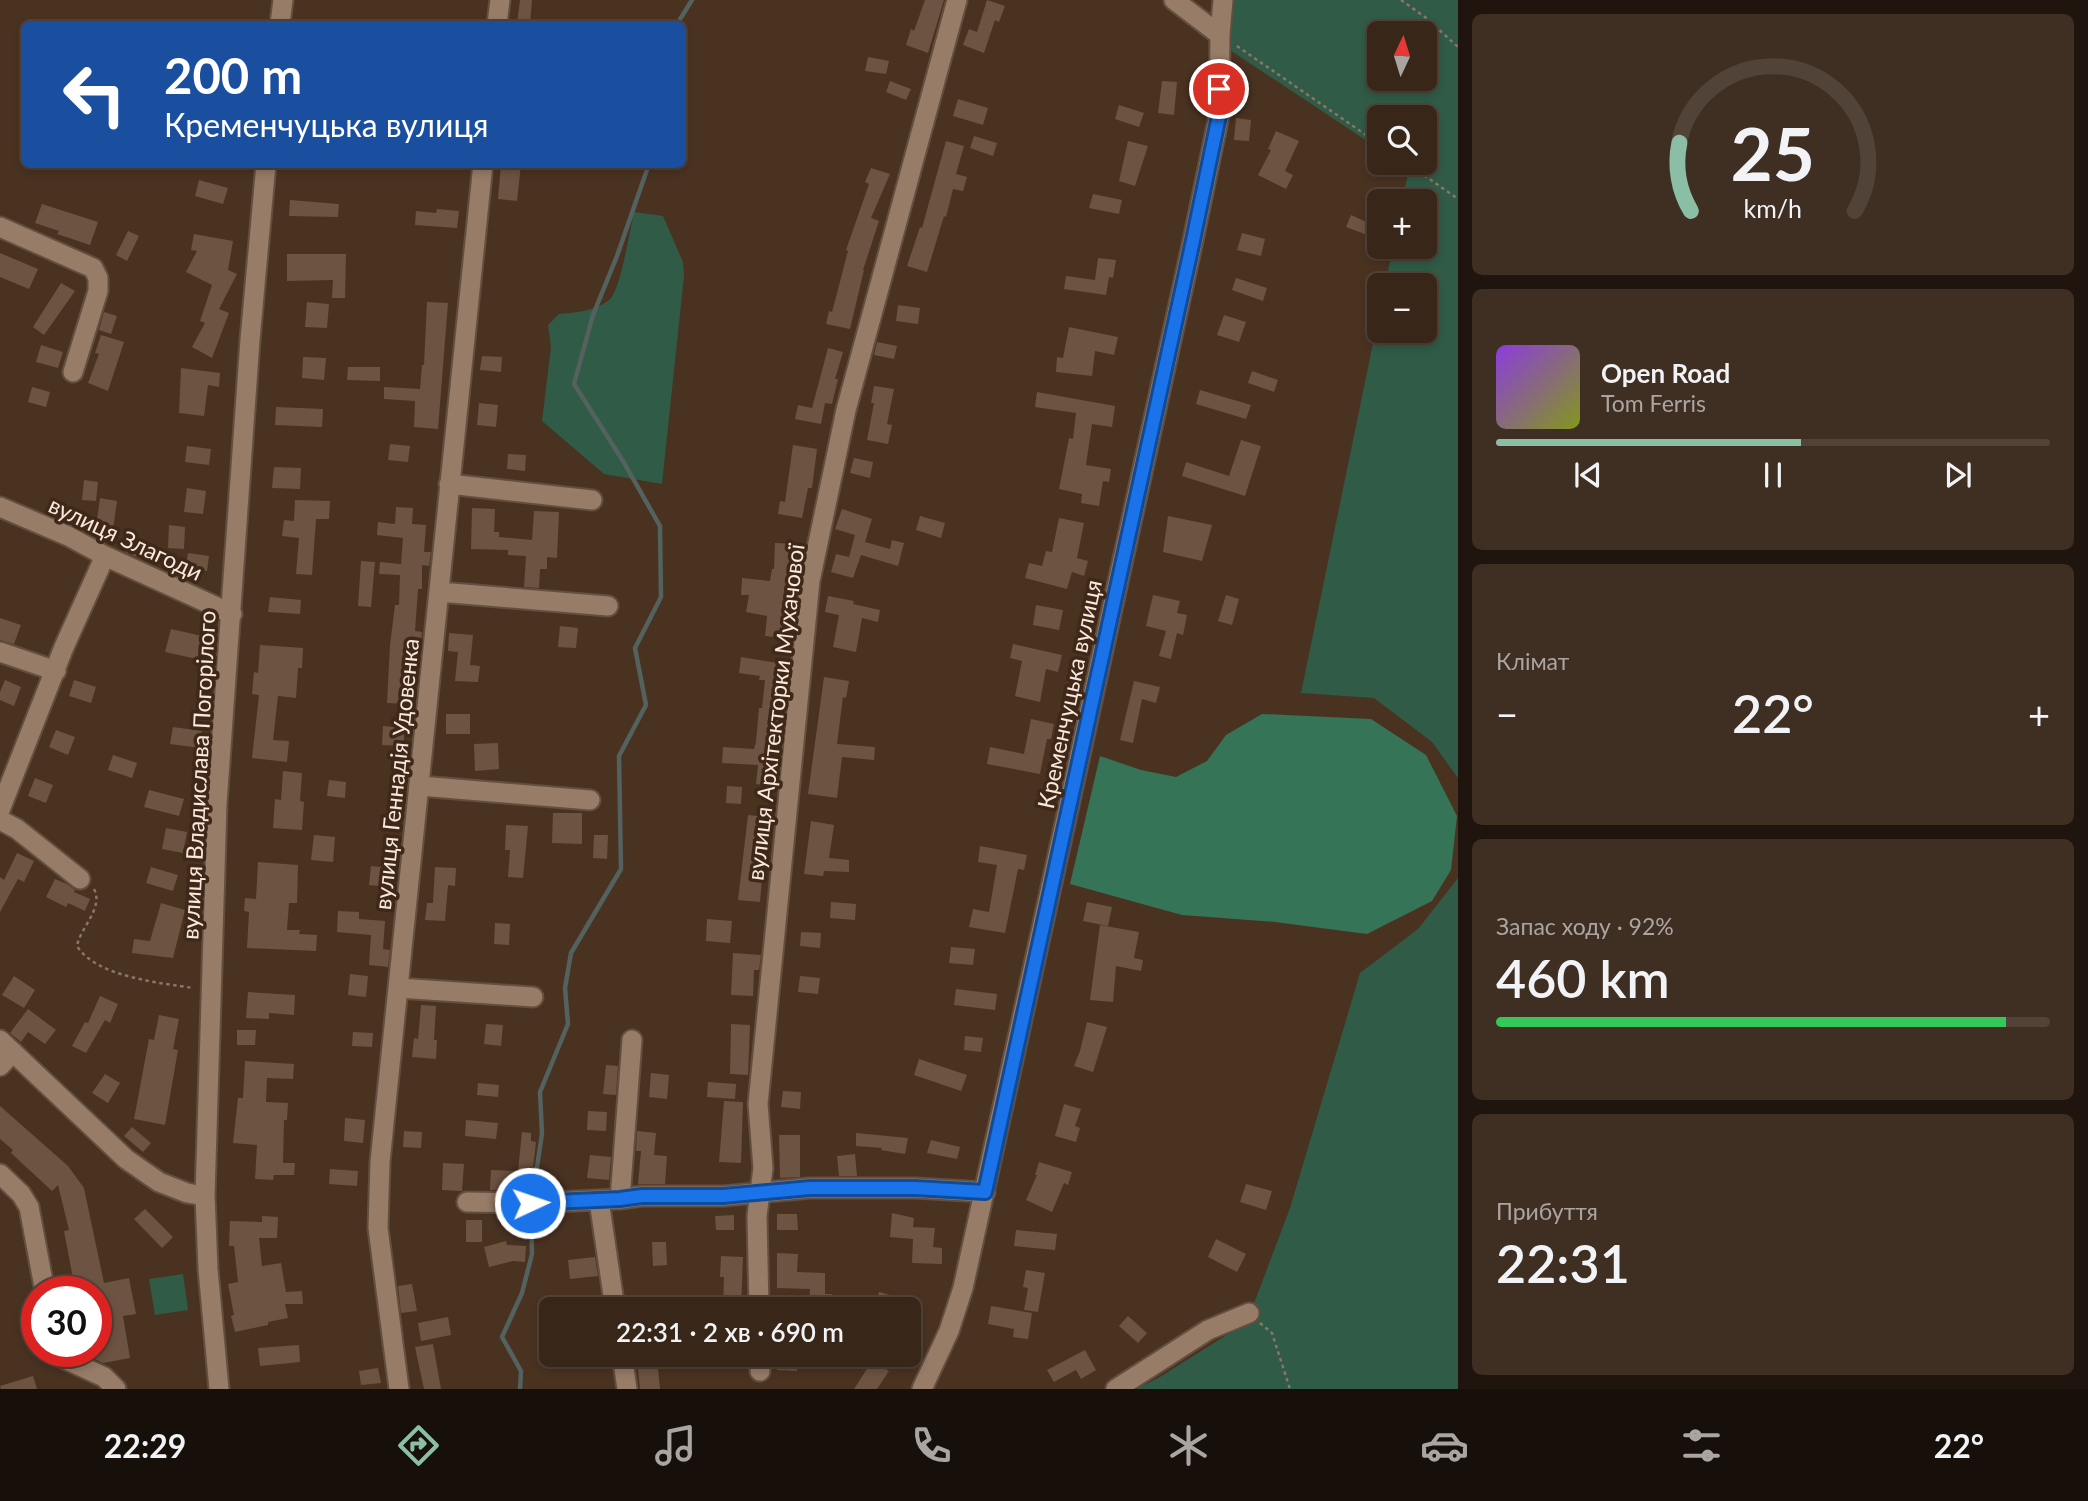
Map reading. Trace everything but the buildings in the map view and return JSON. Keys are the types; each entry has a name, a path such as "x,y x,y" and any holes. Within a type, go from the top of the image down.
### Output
{"street":[{"path":"280,21 283,0"},
{"path":"497,21 500,0"},
{"name":"вулиця Архітекторки Мухачової","path":"759,1297 757,1216 763,1168 758,1104 810,581 846,410 957,0"},
{"path":"1174,0 1220,35"},
{"name":"Кременчуцька вулиця","path":"922,1389 948,1331 963,1288 1219,116 1223,0"},
{"name":"вулиця Владислава Погорілого","path":"219,1389 208,1269 205,1196 210,991 218,804 249,354 266,168"},
{"name":"вулиця Геннадія Удовенка","path":"399,1389 378,1228 380,1162 483,168"},
{"path":"0,227 93,268 98,278 98,291 73,372"},
{"path":"449,484 592,500"},
{"name":"вулиця Злагоди","path":"0,507 68,536 105,556 232,614"},
{"path":"0,810 64,647 105,556"},
{"path":"439,592 608,606"},
{"path":"0,652 56,671"},
{"path":"420,786 590,800"},
{"path":"0,820 17,829 80,879"},
{"path":"398,988 533,997"},
{"path":"620,1199 632,1040"},
{"path":"4,1053 127,1159 159,1182 187,1193 205,1196"},
{"path":"0,1174 21,1194 29,1207 42,1276"},
{"path":"467,1202 530,1203 642,1196 723,1196 810,1188 985,1192"},
{"path":"598,1200 613,1297"},
{"path":"1116,1389 1208,1330 1249,1313"},
{"path":"82,1367 104,1377 116,1389"},
{"path":"624,1367 627,1389"}],"path":[{"path":"1401,0 1458,47"},
{"path":"1220,35 1367,136"},
{"path":"1424,175 1458,199"},
{"path":"80,879 95,890 98,897 97,905 79,938 78,946 83,955 139,980 210,991"},
{"path":"1249,1313 1272,1333 1290,1389"}],"green space":[{"path":"1232,0 1458,0 1458,778 1432,742 1374,698 1301,693 1373,343 1437,343 1437,273 1388,273 1390,259 1437,259 1437,189 1405,189 1408,175 1437,175 1437,105 1367,105 1367,141 1230,50"},
{"path":"634,212 663,216 683,262 684,276 662,484 604,474 542,421 551,347 548,325 559,314 594,308 611,298 622,270"},
{"path":"1262,714 1371,719 1426,755 1457,816 1451,870 1432,901 1367,934 1275,922 1182,915 1070,884 1100,756 1141,770 1176,777 1207,761 1226,735"},
{"path":"1458,878 1458,1389 1136,1389 1160,1377 1247,1322 1290,1208 1360,973 1418,929"},
{"path":"183,1274 188,1310 155,1315 149,1279"}],"waterway":[{"path":"679,21 692,0"},
{"path":"533,1193 542,1134 540,1092 568,1024 565,988 571,953 621,869 619,756 646,705 635,648 661,597 660,526 574,384 593,315 648,168"},
{"path":"520,1389 521,1371 502,1337 522,1293 532,1254 531,1209"}],"route":[{"path":"530,1203 642,1196 723,1196 810,1188 915,1188 985,1192 1192,245 1219,116 1219,89"}]}
